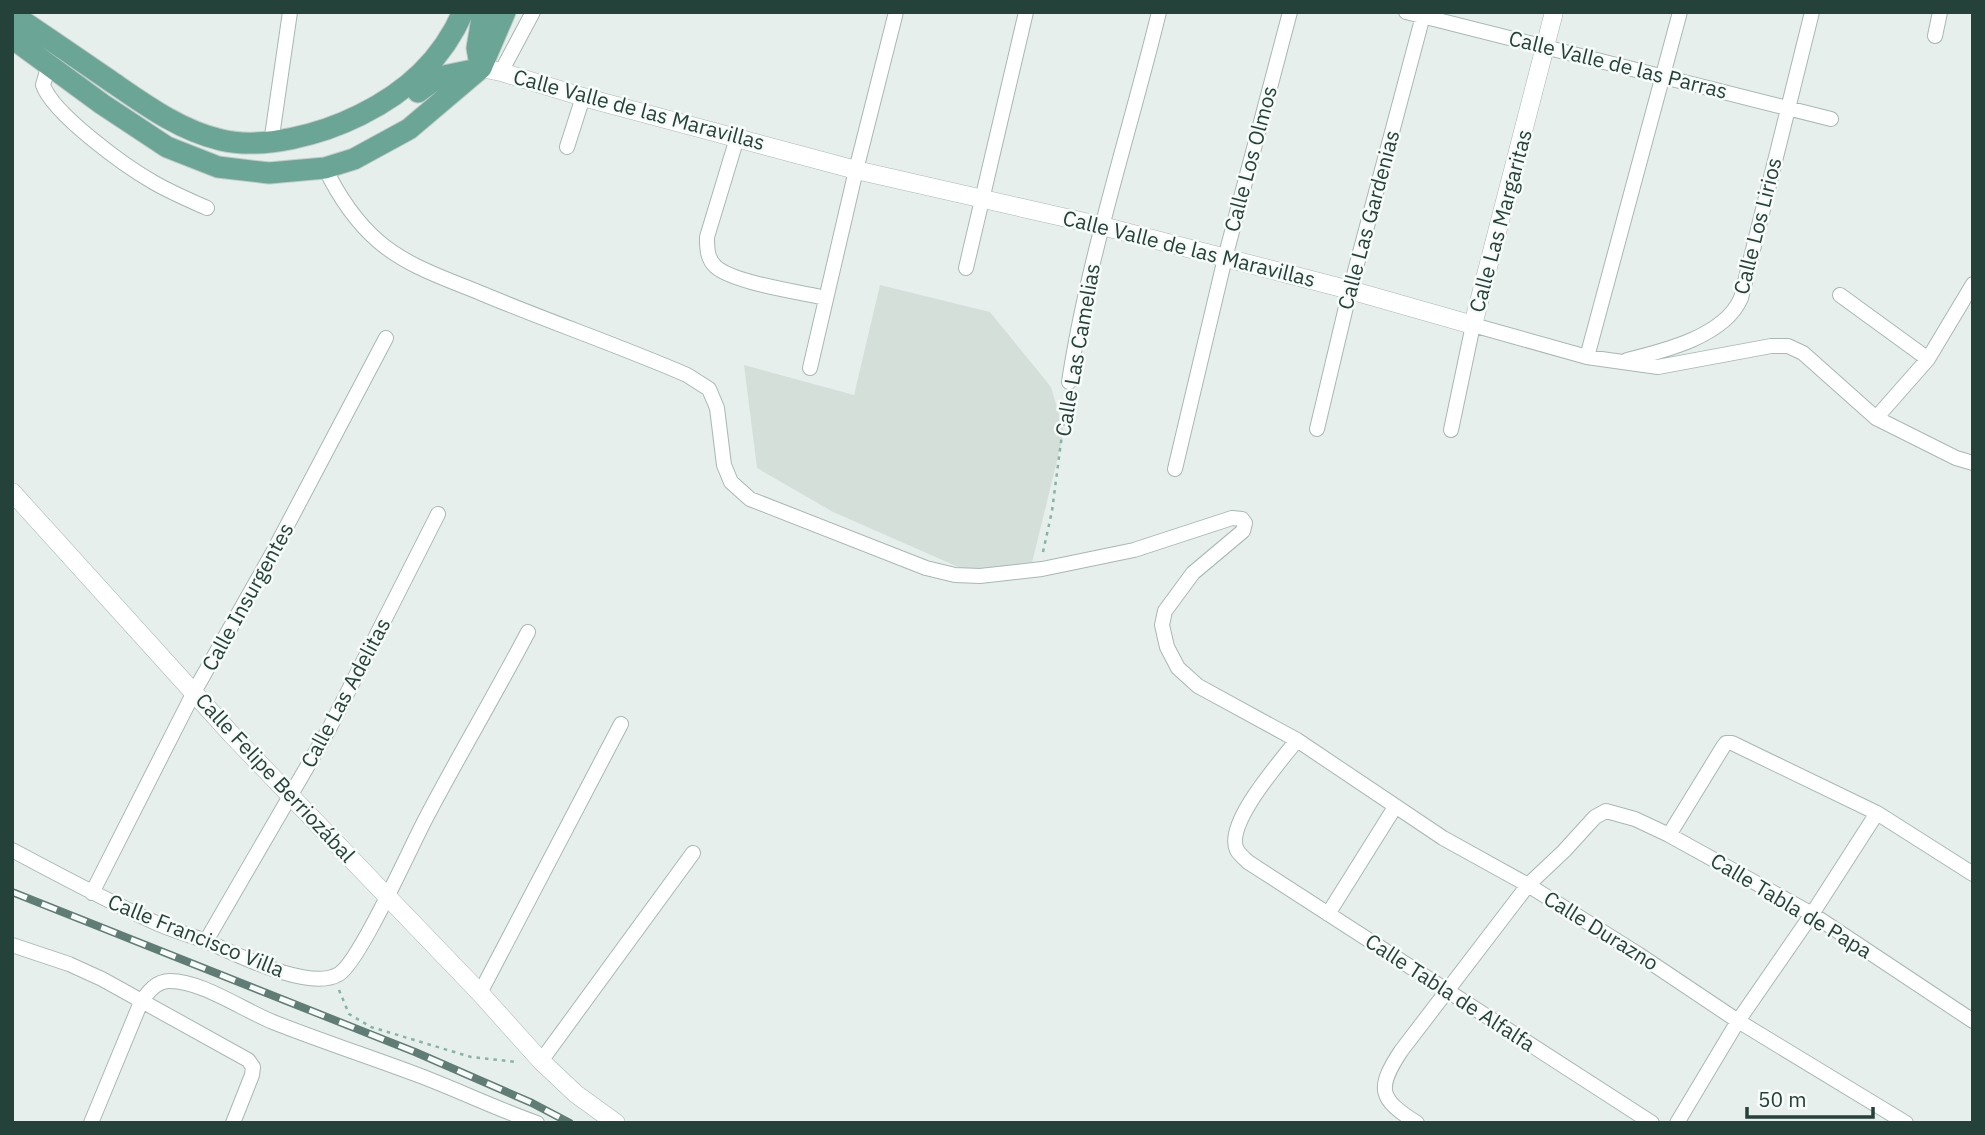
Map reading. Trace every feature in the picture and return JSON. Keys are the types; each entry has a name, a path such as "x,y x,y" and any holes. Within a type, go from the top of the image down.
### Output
{"main road":[{"path":"271,143 341,125 386,103 430,66 456,29 463,12"},
{"path":"483,12 477,48 491,70"},
{"path":"12,38 102,104 167,147 218,167 269,173 325,167 354,159 409,129 491,70 505,12"},
{"path":"12,14 177,125 223,141 271,143 295,148 334,142 377,123 439,77 491,70"}],"street":[{"path":"271,143 290,12"},
{"path":"491,70 533,12"},
{"path":"810,368 896,12"},
{"path":"965,268 1026,12"},
{"name":"Calle Las Camelias","path":"1069,383 1102,226 1159,12"},
{"name":"Calle Los Olmos","path":"1175,469 1225,258 1290,12"},
{"name":"Calle Valle de las Parras","path":"1406,12 1424,14 1831,119"},
{"name":"Calle Las Margaritas","path":"1451,430 1473,325 1554,12"},
{"path":"1587,357 1680,12"},
{"name":"Calle Los Lirios","path":"1615,363 1677,346 1728,318 1736,310 1812,12"},
{"path":"1935,36 1940,12"},
{"name":"Calle Las Gardenias","path":"1317,429 1350,290 1424,14"},
{"path":"49,64 43,85 54,106 116,156 151,180 207,208"},
{"name":"Calle Valle de las Maravillas","path":"491,70 856,170 1102,226 1350,290 1615,363 1666,367 1771,346 1788,346 1803,353 1876,418 1956,458 1973,463"},
{"path":"567,147 583,97"},
{"path":"737,138 707,237 708,254 714,266 727,274 826,298"},
{"path":"325,167 339,197 356,218 378,241 418,267 677,370 709,389 717,408 724,465 732,482 750,499 901,559 955,575 980,576 1042,569"},
{"path":"1876,418 1928,359 1973,284"},
{"path":"1840,295 1928,359"},
{"name":"Calle Insurgentes","path":"92,893 194,692 272,554 386,338"},
{"name":"Calle Felipe Berriozábal","path":"12,492 289,796 480,993 541,1060"},
{"name":"Calle Las Adelitas","path":"206,942 329,729 438,514"},
{"name":"Calle Durazno","path":"1042,569 1134,550 1232,518 1242,519 1245,523 1243,531 1194,573 1165,611 1163,625 1167,647 1178,668 1198,685 1297,740 1443,838 1528,885 1738,1021 1906,1123"},
{"path":"339,974 353,957 528,632"},
{"path":"480,993 621,724"},
{"name":"Calle Tabla de Alfalfa","path":"1297,740 1257,794 1236,828 1237,850 1248,862 1652,1123"},
{"path":"1669,835 1723,747 1726,743 1732,743 1877,813 1973,874"},
{"path":"1328,915 1395,807"},
{"name":"Calle Tabla de Papa","path":"1528,885 1600,813 1612,811 1669,835 1812,914 1973,1021"},
{"path":"1677,1123 1738,1021 1877,813"},
{"name":"Calle Francisco Villa","path":"12,850 92,893 156,923 272,969 298,977 323,979 339,974"},
{"path":"616,1123 576,1094 541,1060 692,853"},
{"path":"1417,1123 1392,1106 1384,1096 1388,1072 1528,885"},
{"path":"12,944 102,979 248,1060 253,1067 252,1075 233,1123"},
{"path":"91,1123 141,1002 147,992 167,981 184,982 206,990 273,1022 420,1076 509,1118 537,1123"}],"path":[{"name":"Calle Las Camelias","path":"1042,569 1069,383"},
{"path":"339,974 338,988 349,1014 371,1027 471,1057 510,1062 541,1060"}],"shaded area":[{"path":"880,285 990,312 1051,387 1064,432 1032,563 972,573 833,512 757,468 744,365 854,395"}],"railway":[{"path":"12,892 415,1052 532,1103 570,1123"}]}
